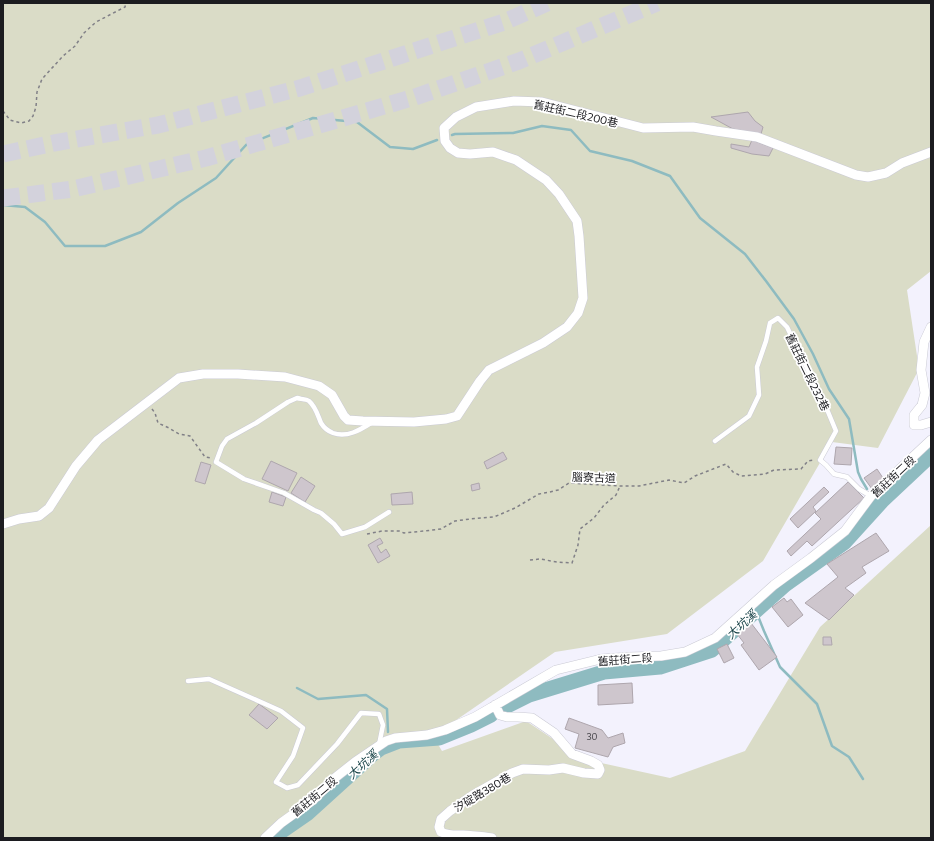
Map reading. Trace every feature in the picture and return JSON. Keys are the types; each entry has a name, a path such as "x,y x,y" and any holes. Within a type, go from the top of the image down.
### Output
{"street":[{"name":"舊莊街二段200巷","path":"374,420 414,422 446,419 456,416 463,408 480,380 489,370 542,344 568,327 578,313 583,298 577,221 559,194 546,180 516,160 493,152 470,154 458,152 450,148 445,141 444,128 456,117 476,108 514,101 542,102 643,128 693,127 716,132 757,137 856,175 868,177 886,173 902,163 931,152"},
{"path":"931,327 924,342 921,370 925,393 922,405 914,416 914,425 921,426 931,422"},
{"path":"3,524 19,519 38,516 49,508 76,466 98,440 179,378 203,374 238,374 285,378 319,386 332,395 344,416 348,420 374,420"},
{"name":"舊莊街二段","path":"265,838 281,823 313,800 336,777 386,741 395,738 427,735 445,730 475,717 556,670 601,659 629,656 660,656 685,652 715,638 774,585 845,531 873,494 931,440"},
{"name":"汐碇路380巷","path":"492,838 482,836 448,836 441,832 441,819 473,795 512,773 523,770 550,770 563,768 584,773 598,774 600,770 598,765 572,754 554,733 532,718 507,717 500,715 494,705"}],"lane":[{"name":"舊莊街二段232巷","path":"715,441 749,416 759,395 757,367 770,324 778,318 787,327 836,431 820,460"},
{"path":"374,420 361,429 348,434 338,435 328,431 322,424 317,412 309,401 297,398 227,439 222,446 216,462 244,479 284,493 322,513 342,534 365,527 389,512"},
{"path":"820,460 834,474 847,477 859,489 873,494"},
{"path":"188,681 209,679 281,711 303,728 293,756 276,782 287,788 298,785 337,744 361,713 379,714 383,724 378,746"}],"path":[{"path":"3,111 10,120 21,123 29,121 33,116 36,107 37,92 42,79 63,56 76,46 84,32 96,22 125,7 126,3"},
{"path":"147,403 155,412 158,422 179,434 190,436 205,457 216,460"},
{"name":"腦寮古道","path":"366,534 372,532 399,531 404,534 440,529 456,521 494,517 539,494 558,490 569,482 620,486 639,486 669,480 684,483 695,476 726,464 733,472 741,476 765,474 774,470 801,469 808,460 820,460"},
{"path":"530,560 540,559 572,563 578,545 580,529 594,518 616,495 620,486"}],"green space":[{"path":"3,3 931,3 931,271 907,290 919,369 878,448 832,442 763,561 667,634 555,652 433,736 442,751 526,721 583,759 670,778 745,751 820,627 931,525 931,838 3,838"}],"building":[{"path":"748,112 755,121 763,127 761,134 733,129 711,117"},
{"path":"752,140 773,148 769,156 752,154 731,148 731,144 749,147"},
{"path":"836,447 852,448 851,465 834,464"},
{"path":"503,452 507,459 487,469 484,462"},
{"path":"271,461 297,473 288,491 262,479"},
{"path":"201,462 211,465 205,484 195,481"},
{"path":"877,469 885,481 872,489 864,478"},
{"path":"301,477 315,486 305,502 291,493"},
{"path":"848,482 864,498 812,546 807,541 791,556 787,551 821,519 815,513"},
{"path":"479,483 480,489 472,491 471,485"},
{"path":"824,487 829,492 813,507 816,511 798,528 790,519"},
{"path":"272,492 286,497 283,506 269,502"},
{"path":"412,492 413,504 392,505 391,494"},
{"path":"876,533 889,551 862,567 866,573 845,588 854,595 829,620 805,603 838,577 827,564"},
{"path":"380,538 383,543 377,546 381,553 386,549 390,556 378,563 368,545"},
{"path":"784,598 787,602 791,599 803,615 788,627 772,607"},
{"path":"751,623 777,657 759,670 741,645 744,643 737,634"},
{"path":"823,637 831,637 832,645 823,645"},
{"path":"727,644 734,658 724,663 717,649"},
{"path":"632,683 633,703 598,705 598,685"},
{"path":"259,704 278,718 267,729 249,715"},
{"path":"569,718 602,730 608,738 623,733 625,743 613,747 608,757 575,748 579,734 565,729"}],"waterway":[{"path":"3,205 25,207 45,222 65,246 105,246 141,232 178,203 216,178 246,145 313,118 357,122 390,147 413,149 437,140"},
{"path":"452,135 513,133 542,126 571,130 590,151 632,161 670,176 700,218 745,254 794,319 813,354 829,389 849,419 858,472 867,489"},
{"name":"大坑溪","path":"505,707 529,695 604,672 660,667 712,650 785,585 844,543 883,500 931,455"},
{"path":"756,611 780,667 817,704 832,746 849,757 863,779"},
{"path":"297,688 318,699 366,695 387,709 388,732"},
{"name":"大坑溪","path":"272,838 308,813 381,748 399,741 439,738 491,715"}],"tunnel":[{"path":"3,154 54,143 158,125 300,88 504,22 547,3"},
{"path":"3,198 73,189 206,158 415,97 519,61 657,3"}]}
